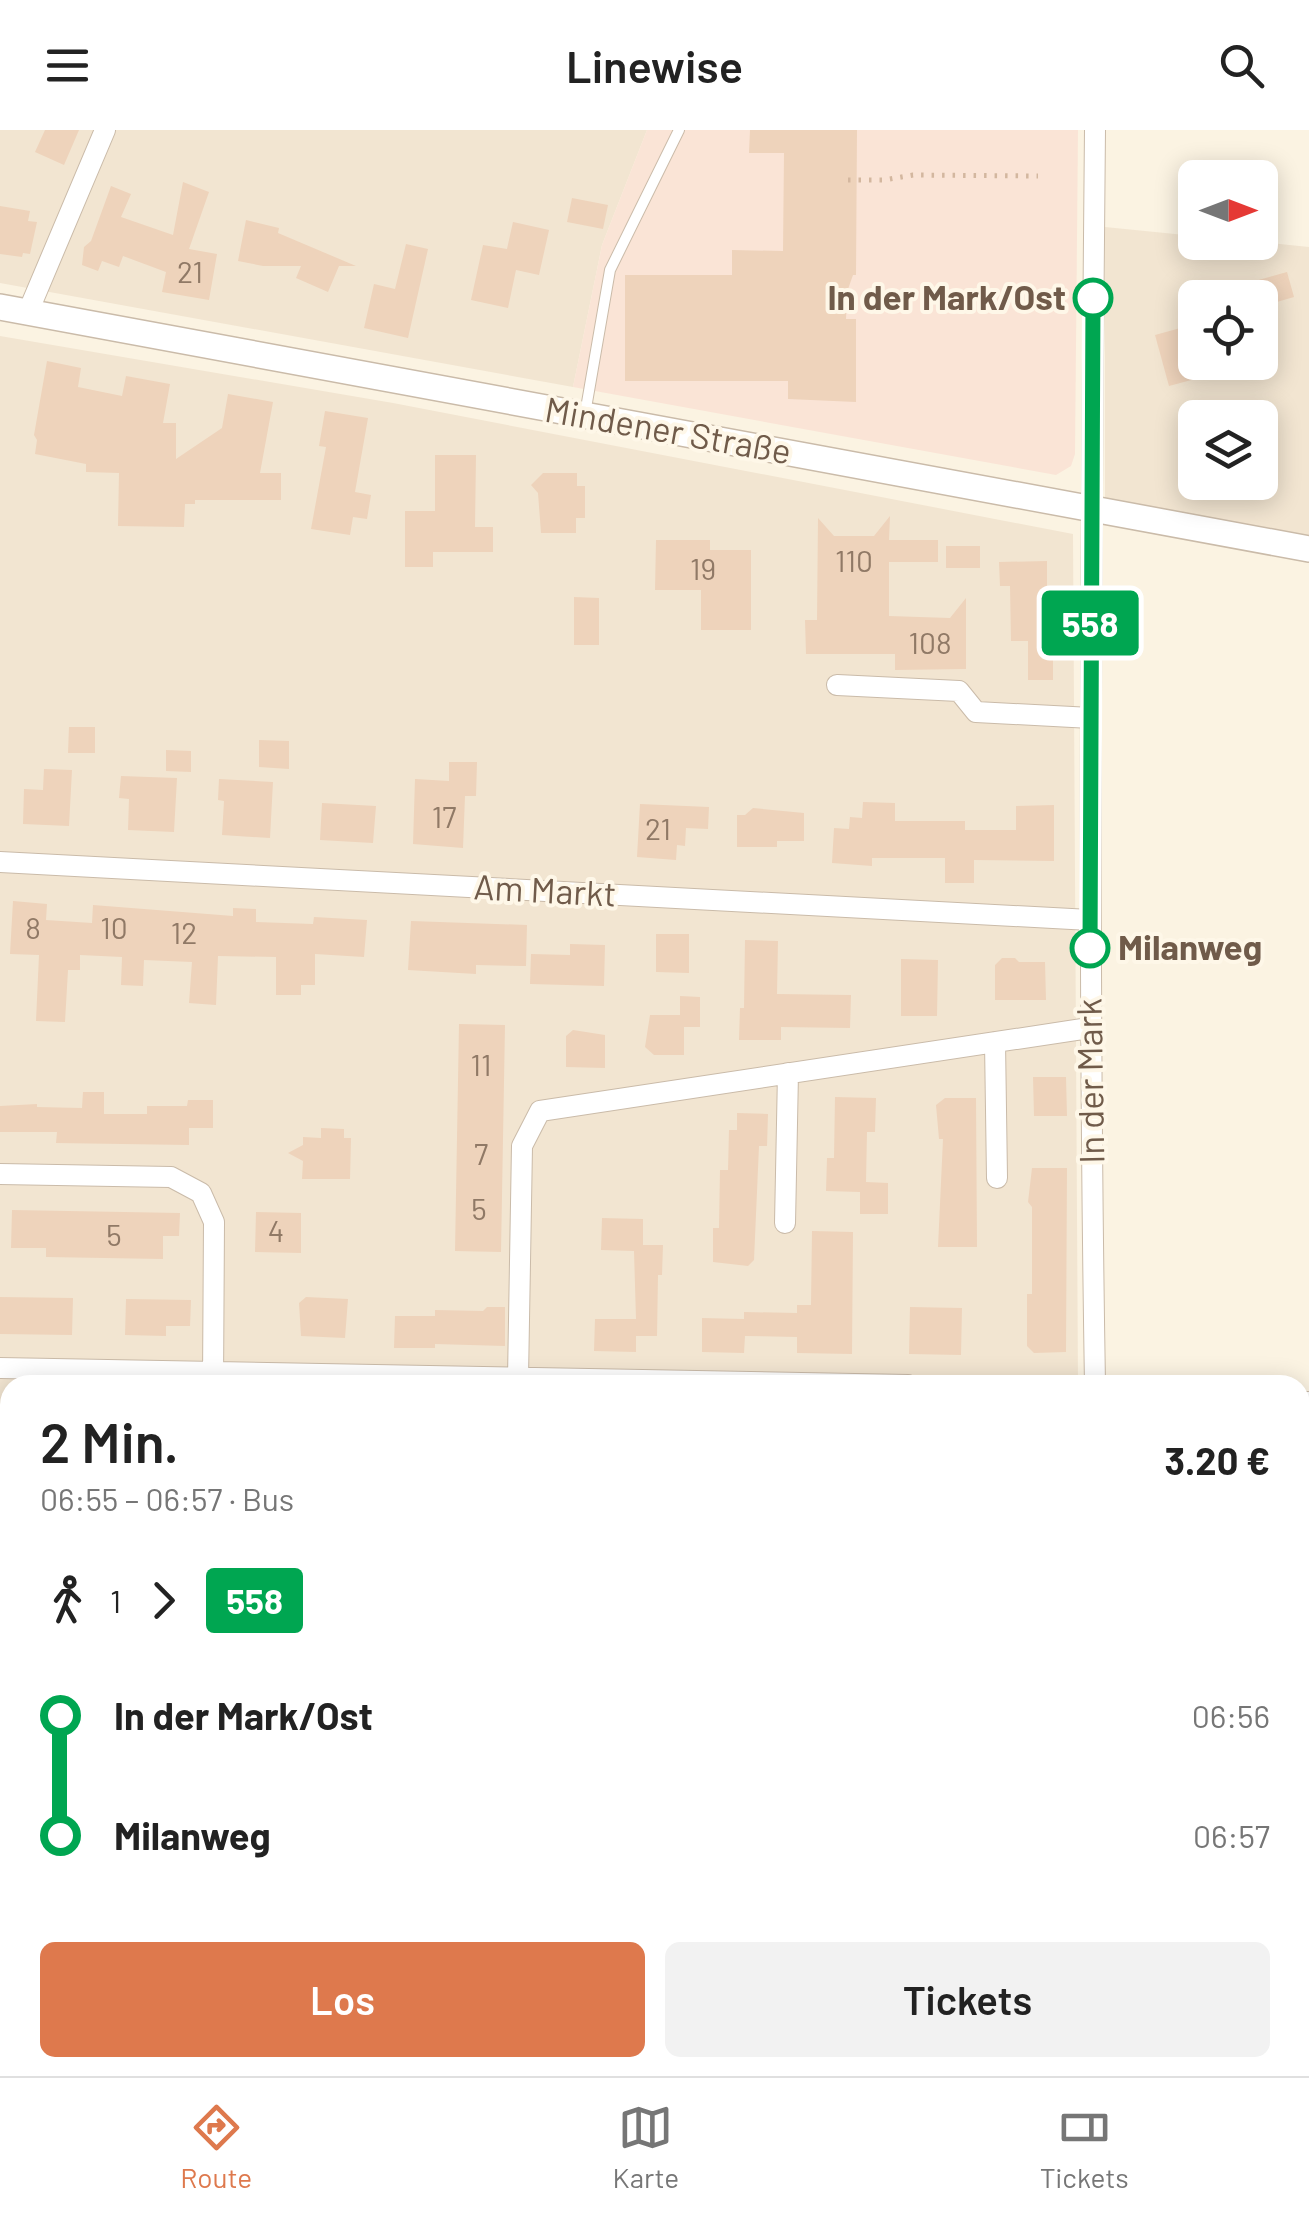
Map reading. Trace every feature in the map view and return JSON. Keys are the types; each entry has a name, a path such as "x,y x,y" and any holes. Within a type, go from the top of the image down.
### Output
{"street":[{"path":"28,312 105,130"},
{"name":"In der Mark","path":"1095,130 1089,1028 1095,1375"},
{"name":"Mindener Straße","path":"0,307 1309,549"},
{"path":"837,685 959,691 976,712 1092,718"},
{"name":"Am Markt","path":"0,862 1090,920"},
{"path":"518,1375 522,1146 540,1111 1089,1028"},
{"path":"995,1042 997,1178"},
{"path":"785,1224 788,1074"},
{"path":"0,1174 171,1177 201,1194 214,1222 213,1375"},
{"path":"0,1368 149,1375"}],"lane":[{"path":"584,416 610,270 679,130"}],"path":[{"path":"848,180 914,175 1038,176"}],"shaded area":[{"path":"0,130 647,130 602,245 573,387 0,283"},
{"path":"647,130 1078,130 1075,454 1071,466 1056,475 573,387 602,245"},
{"path":"1105,227 1178,234 1178,260 1278,260 1278,244 1309,247 1309,539 1105,501"},
{"path":"0,336 393,403 1073,534 1078,1375 0,1375"}],"building":[{"path":"45,130 79,130 64,165 35,152"},
{"path":"750,130 857,130 856,275 847,292 846,319 856,319 856,402 788,399 788,381 625,381 625,275 732,275 732,250 783,251 784,153 749,153"},
{"path":"183,182 209,192 189,249 217,254 209,300 162,292 166,272 123,256 119,267 102,261 98,271 82,265 84,247 91,241 111,186 131,194 121,217 173,235"},
{"path":"572,198 608,205 603,229 567,222"},
{"path":"0,206 30,211 28,221 37,222 30,254 0,254"},
{"path":"246,220 279,228 278,233 356,266 339,266 328,292 296,278 301,266 263,266 238,261"},
{"path":"513,222 549,230 539,275 516,270 508,308 471,300 483,245 507,249"},
{"path":"406,244 428,249 408,338 364,328 374,284 395,289"},
{"path":"1287,272 1294,297 1278,302 1278,280 1258,280"},
{"path":"1178,329 1178,380 1191,380 1169,386 1155,335"},
{"path":"47,361 81,368 78,387 122,396 126,376 170,384 163,423 176,423 176,459 222,428 228,394 273,402 260,473 281,473 281,500 195,500 195,504 185,504 184,527 118,526 119,473 86,472 86,464 35,454 34,435"},
{"path":"325,411 368,418 355,492 371,495 367,519 353,517 350,535 311,529 326,447 319,446"},
{"path":"435,455 476,455 475,527 493,527 493,552 433,552 433,567 405,567 405,511 435,511"},
{"path":"543,473 577,473 577,486 585,486 585,518 576,518 576,533 541,533 538,493 531,485"},
{"path":"890,516 889,540 938,540 938,562 889,562 889,616 950,618 966,598 966,669 895,670 895,654 806,654 805,620 817,620 818,518 834,536 874,536"},
{"path":"656,540 710,540 710,550 751,550 751,630 701,630 701,590 655,590"},
{"path":"946,546 980,546 980,568 946,568"},
{"path":"1047,561 1047,617 1053,617 1053,680 1028,680 1028,641 1011,641 1010,586 1000,586 999,562"},
{"path":"574,597 599,598 599,645 574,645"},
{"path":"69,727 95,727 95,753 68,753"},
{"path":"259,740 289,741 289,769 259,767"},
{"path":"166,750 191,751 191,772 166,771"},
{"path":"449,762 477,762 476,796 465,796 463,848 413,844 415,779 449,781"},
{"path":"44,769 72,770 69,826 23,824 24,789 43,790"},
{"path":"121,776 177,778 174,832 128,830 129,799 119,798"},
{"path":"219,779 273,782 270,838 222,835 224,801 218,800"},
{"path":"863,802 895,803 895,821 965,821 965,830 1016,830 1016,806 1054,805 1054,861 974,860 974,883 945,883 945,858 872,858 872,866 832,863 834,828 849,829 850,817 862,818"},
{"path":"322,803 376,806 373,843 320,840"},
{"path":"640,804 709,807 708,829 686,828 685,846 677,845 676,860 637,857"},
{"path":"753,808 804,813 804,841 777,841 777,847 737,847 737,815 745,815"},
{"path":"13,901 47,904 46,920 92,923 93,905 233,916 233,908 256,909 256,922 313,924 314,917 367,920 364,957 315,954 315,985 301,985 301,995 276,995 276,957 218,956 216,1005 189,1003 192,962 144,960 143,986 121,985 122,957 80,955 80,970 68,970 65,1022 36,1021 39,955 10,954"},
{"path":"411,921 527,925 526,966 476,965 476,974 408,970"},
{"path":"656,934 689,934 689,973 656,972"},
{"path":"745,940 778,941 777,994 851,995 850,1028 781,1027 781,1040 739,1040 740,1008 744,1008"},
{"path":"570,944 605,945 604,986 530,984 531,954 570,955"},
{"path":"1002,958 1045,962 1046,1000 995,1000 995,965"},
{"path":"901,959 938,960 937,1016 901,1016"},
{"path":"680,996 700,997 700,1027 684,1027 684,1055 654,1055 645,1047 650,1015 680,1015"},
{"path":"459,1024 505,1025 501,1252 455,1251"},
{"path":"573,1030 605,1035 605,1068 566,1067 566,1036"},
{"path":"1033,1077 1066,1077 1067,1116 1034,1116"},
{"path":"83,1092 104,1092 104,1114 147,1114 147,1106 187,1106 188,1100 213,1100 213,1128 189,1128 189,1145 56,1143 57,1132 0,1132 0,1106 82,1108"},
{"path":"835,1097 876,1098 875,1132 867,1132 866,1182 888,1183 888,1214 860,1214 860,1192 826,1191 827,1158 834,1158"},
{"path":"945,1098 976,1098 977,1247 938,1247 943,1139 939,1139 936,1105"},
{"path":"737,1113 768,1114 767,1146 759,1146 754,1260 748,1266 713,1262 713,1228 719,1228 720,1170 728,1170 729,1130 737,1130"},
{"path":"321,1128 344,1129 344,1138 351,1138 350,1179 302,1179 303,1161 288,1153 303,1145 303,1137 321,1138"},
{"path":"1032,1168 1067,1168 1066,1352 1034,1353 1027,1346 1027,1294 1032,1294 1032,1207 1028,1202"},
{"path":"12,1210 180,1213 179,1236 163,1236 163,1259 46,1257 46,1248 11,1248"},
{"path":"256,1212 301,1213 301,1253 255,1252"},
{"path":"602,1218 643,1219 643,1245 663,1245 662,1275 658,1275 657,1336 636,1336 636,1352 594,1351 595,1319 636,1319 634,1251 601,1250"},
{"path":"812,1231 853,1232 852,1354 797,1353 797,1337 745,1336 744,1353 702,1352 702,1318 744,1319 744,1312 797,1313 797,1305 811,1305"},
{"path":"0,1297 73,1298 72,1335 0,1334"},
{"path":"306,1297 348,1299 345,1338 301,1336 299,1303"},
{"path":"126,1299 191,1300 190,1326 166,1326 166,1336 125,1335"},
{"path":"487,1307 505,1307 505,1346 435,1344 435,1348 394,1348 395,1316 435,1316 435,1310 483,1311"},
{"path":"910,1307 962,1308 961,1355 909,1354"}],"bus line":[{"name":"558","path":"1090,948 1093,298"}],"place":[{"name":"In der Mark/Ost","path":"1093,298"},
{"name":"Milanweg","path":"1090,948"}]}
